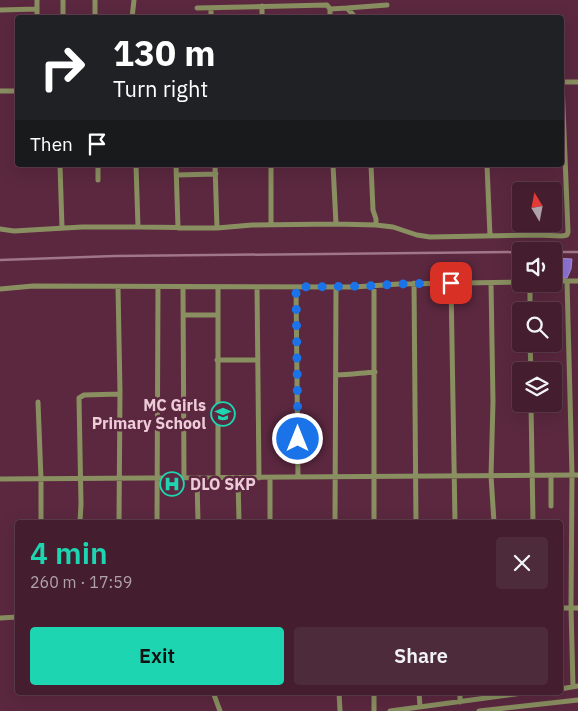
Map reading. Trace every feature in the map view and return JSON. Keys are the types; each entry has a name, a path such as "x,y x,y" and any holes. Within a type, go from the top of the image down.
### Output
{"street":[{"path":"37,0 37,15"},
{"path":"63,0 63,15"},
{"path":"95,0 95,15"},
{"path":"132,15 134,0"},
{"path":"251,0 251,7"},
{"path":"197,8 251,7 292,3 326,5 330,9 387,5"},
{"path":"262,6 262,15"},
{"path":"211,8 211,15"},
{"path":"347,8 353,15"},
{"path":"0,10 37,9"},
{"path":"330,9 330,15"},
{"path":"564,82 578,82"},
{"path":"0,91 15,91"},
{"path":"0,229 14,231 138,226 217,228 336,224 393,227 430,238 562,236 567,235 568,232 564,132"},
{"path":"60,167 62,228"},
{"path":"98,167 98,180"},
{"path":"136,167 138,226"},
{"path":"176,167 178,228"},
{"path":"215,167 217,228"},
{"path":"271,167 271,225"},
{"path":"333,167 336,224"},
{"path":"371,167 373,210 376,225"},
{"path":"487,167 490,236"},
{"path":"176,175 216,174"},
{"path":"562,281 578,281"},
{"path":"563,688 576,686 571,608 572,475 568,281"},
{"path":"0,289 33,286 336,287 414,283 512,282"},
{"path":"414,283 416,520"},
{"path":"451,283 455,520"},
{"path":"491,283 493,411 491,476 494,520"},
{"path":"118,286 120,394 119,520"},
{"path":"157,520 158,286"},
{"path":"183,286 184,478"},
{"path":"374,286 374,520"},
{"path":"218,287 218,478"},
{"path":"257,287 259,478"},
{"path":"296,287 298,477"},
{"path":"335,520 336,287"},
{"path":"183,315 217,315"},
{"path":"217,360 258,360"},
{"path":"336,375 374,372"},
{"path":"80,520 79,398 82,396 120,394"},
{"path":"38,402 41,520"},
{"path":"531,412 533,520"},
{"path":"550,506 551,475"},
{"path":"0,479 578,475"},
{"path":"196,478 198,520"},
{"path":"238,478 238,520"},
{"path":"270,478 270,520"},
{"path":"563,608 578,608"},
{"path":"0,618 15,617"},
{"path":"214,695 220,711"},
{"path":"339,695 340,711"},
{"path":"374,695 374,711"},
{"path":"419,695 420,707"},
{"path":"460,695 460,702"},
{"path":"390,711 497,695"},
{"path":"479,711 529,708 578,700"}],"shaded area":[{"path":"562,258 572,259 571,269 567,278 562,278"}],"railway":[{"path":"0,260 115,256 512,252"},
{"path":"562,252 578,252"}],"place":[{"name":"MC Girls Primary School","path":"223,414"},
{"name":"DLO SKP","path":"172,484"}],"route":[{"path":"298,439 296,287 451,283"}]}
